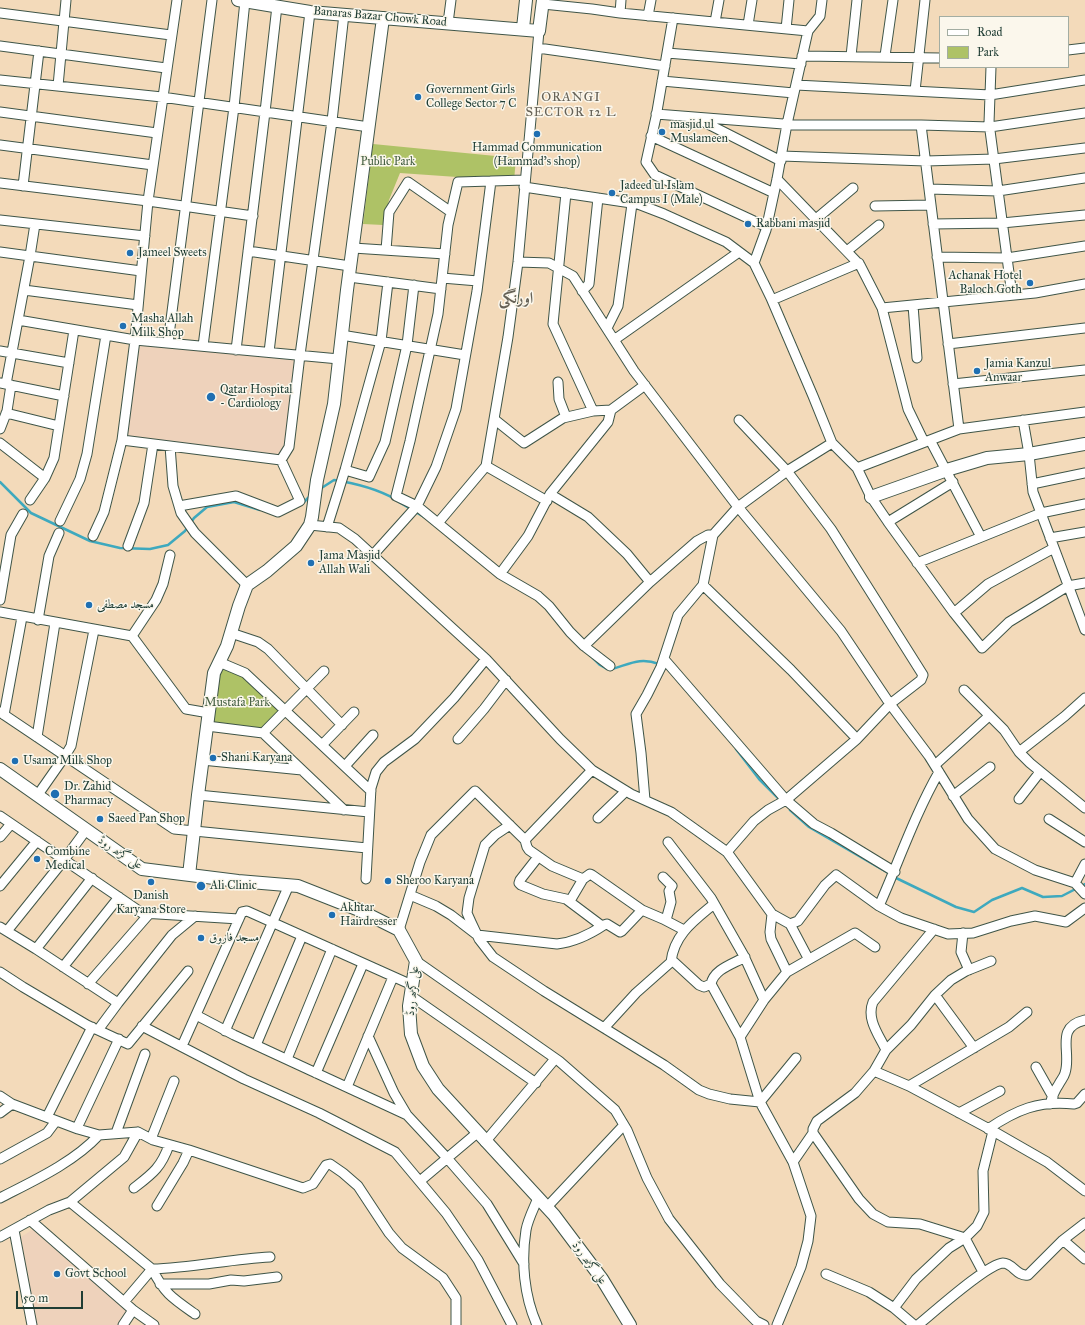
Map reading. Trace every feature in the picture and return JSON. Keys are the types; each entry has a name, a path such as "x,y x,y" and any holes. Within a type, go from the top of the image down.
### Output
{"main road":[{"path":"524,28 526,0"},
{"name":"Banaras Bazar Chowk Road","path":"242,1 277,6 311,6 344,14 383,18 538,30"},
{"path":"538,30 543,2"},
{"path":"189,875 202,760 214,673 227,646 247,585 267,571 296,546 310,525 317,480 334,404 349,272 383,18"},
{"path":"871,498 946,470 987,458 1029,454 1085,444"},
{"name":"علی گڑھ روڈ","path":"0,769 142,869 298,886 359,910 399,930 416,961 409,1006 411,1034 422,1066 438,1090 554,1215 602,1279 630,1325"}],"street":[{"path":"58,86 66,0"},
{"path":"93,536 104,512 122,440 135,340 148,201 176,0"},
{"path":"168,343 212,0"},
{"path":"448,23 451,0"},
{"path":"620,14 621,0"},
{"path":"648,16 651,0"},
{"path":"715,22 719,0"},
{"path":"748,25 752,0"},
{"path":"786,29 789,0"},
{"path":"754,263 767,227 778,179 787,124 808,31 820,16 822,0"},
{"path":"851,56 857,0"},
{"path":"885,56 893,0"},
{"path":"915,91 925,0"},
{"path":"203,346 234,107 242,1"},
{"path":"543,2 593,4 620,14 808,31"},
{"path":"236,350 277,6"},
{"path":"270,352 311,6"},
{"path":"0,13 171,35"},
{"path":"280,460 290,447 300,355 332,121 344,14"},
{"path":"673,18 646,162 656,175 767,227"},
{"path":"438,523 486,466 508,337 518,262 524,184 538,48 538,30"},
{"path":"0,46 166,68"},
{"path":"538,48 665,66"},
{"path":"1069,50 1085,48"},
{"path":"23,186 39,51"},
{"path":"667,53 802,60 851,56 939,58"},
{"path":"991,68 990,127 1012,295"},
{"path":"0,80 162,97 369,127"},
{"path":"662,81 795,89 915,91 990,95 1085,80"},
{"path":"0,112 157,133"},
{"path":"656,114 787,124 990,127 1085,113"},
{"path":"695,117 781,159 994,159 1085,148"},
{"path":"921,125 959,429"},
{"path":"651,136 774,193"},
{"path":"0,145 153,165"},
{"path":"929,189 998,191 1085,178"},
{"path":"778,179 859,263 882,308 908,409 953,482 981,537"},
{"path":"373,555 415,508 436,467 456,409 478,281 491,181"},
{"path":"610,666 584,646 538,596 500,574 438,523 396,496 410,441 438,314 448,225 458,182 491,181 524,184 566,193 632,204 664,214 726,242 754,263 772,300 832,443 857,468 871,498 954,614 982,648 1009,622 1068,586 1085,584"},
{"path":"386,250 389,212 408,182 451,212"},
{"path":"0,183 148,201 252,216"},
{"path":"816,219 853,188"},
{"path":"566,193 553,324 593,411"},
{"path":"582,291 589,284 598,198"},
{"path":"607,328 618,306 632,204"},
{"path":"875,206 931,205"},
{"path":"933,224 1002,224 1085,215"},
{"path":"0,220 144,236"},
{"path":"0,429 6,413 6,384 35,224"},
{"path":"847,250 879,225"},
{"path":"937,257 1007,258 1085,246"},
{"path":"353,248 445,254"},
{"path":"248,251 313,260 349,272 388,282 441,289"},
{"path":"0,252 141,271"},
{"path":"614,340 739,252"},
{"path":"518,262 549,263 573,276 645,385 738,507 841,631 890,704 937,768 968,819 995,849 1035,870 1076,883 1084,893"},
{"path":"772,300 859,263"},
{"path":"442,278 478,281"},
{"path":"327,527 345,473 380,341 388,282"},
{"path":"882,308 1035,293 1085,284"},
{"path":"345,473 369,477 385,442 407,345 414,285"},
{"path":"24,290 138,305"},
{"path":"913,305 917,358"},
{"path":"18,320 135,340 339,359"},
{"path":"948,344 1085,328"},
{"path":"30,500 46,478 54,458 74,330"},
{"path":"60,521 80,479 87,454 106,335"},
{"path":"342,335 465,354"},
{"path":"0,351 69,363"},
{"path":"953,384 1085,370"},
{"path":"558,382 559,399 566,417"},
{"path":"6,384 64,396"},
{"path":"494,419 524,443 563,418 593,411 612,410 645,385"},
{"path":"500,574 528,536 548,498 608,422 612,410"},
{"path":"857,468 959,429 1085,412"},
{"path":"6,413 59,426"},
{"path":"727,852 754,821 768,810 783,802 858,739 890,704 922,680 923,675 831,529 787,471 739,420"},
{"path":"1023,420 1029,454 1033,492 1085,630"},
{"path":"122,440 280,460"},
{"path":"0,443 46,478"},
{"path":"644,800 641,752 636,714 663,662 678,615 702,585 713,535 738,507 787,471 832,443"},
{"path":"128,546 144,503 153,444"},
{"path":"170,446 173,486 185,521 247,585"},
{"path":"179,506 236,496 278,512 300,501 280,460"},
{"path":"486,466 588,517 627,554 650,582"},
{"path":"1032,484 1085,473"},
{"path":"888,522 953,482"},
{"path":"917,563 1040,513 1085,504"},
{"path":"0,600 11,535 23,514"},
{"path":"310,525 339,528 355,539 486,659 560,740 592,770 626,791 671,812 727,852 772,914 790,924 808,958"},
{"path":"1050,538 1085,532"},
{"path":"38,620 49,556 59,533"},
{"path":"584,646 650,582 697,541 708,535 713,535"},
{"path":"954,614 988,584 1054,548"},
{"path":"132,636 156,600 163,584 170,556"},
{"path":"702,585 791,670 858,739"},
{"path":"0,612 132,636 186,709 209,713"},
{"path":"22,617 2,714 174,828 368,848"},
{"path":"37,737 55,623"},
{"path":"37,796 66,756 71,746 94,630"},
{"path":"231,633 258,642 268,649 342,724"},
{"path":"366,879 369,812 371,791 376,772 384,762 415,739 454,698 486,659"},
{"path":"219,662 245,673 371,791"},
{"path":"663,662 783,802 893,875"},
{"path":"262,733 324,671"},
{"path":"458,739 484,709 506,680"},
{"path":"964,690 1004,730 1019,752 1040,772 1085,808"},
{"path":"1019,752 1085,698"},
{"path":"322,745 354,712"},
{"path":"879,906 937,768 989,716"},
{"path":"207,726 262,733 344,810"},
{"path":"345,766 373,735"},
{"path":"202,760 302,770"},
{"path":"953,796 990,767"},
{"path":"525,840 592,770"},
{"path":"1019,799 1040,772"},
{"path":"399,930 420,862 431,835 475,791 525,840 527,847 538,857 552,866 583,879"},
{"path":"598,818 626,791"},
{"path":"198,795 369,812"},
{"path":"0,816 142,913 239,919"},
{"path":"1049,819 1085,842"},
{"path":"0,838 12,824"},
{"path":"510,825 495,835 485,845 469,898 468,913 477,935 493,957 699,1090 730,1099 760,1102"},
{"path":"86,830 64,860 3,929 118,1003"},
{"path":"0,886 37,841"},
{"path":"668,842 714,904 745,957 764,1000"},
{"path":"538,857 519,883 538,892 570,901 602,926"},
{"path":"1076,883 1085,864"},
{"path":"570,901 583,879 590,874 642,910 666,920 684,930"},
{"path":"790,924 798,921 825,885 836,875 879,906 901,918 948,934 973,933 1011,921 1035,916 1066,922 1085,908"},
{"path":"663,877 672,886 669,891 672,902 666,920"},
{"path":"36,949 92,878"},
{"path":"226,1030 289,885"},
{"path":"410,895 436,906 451,915 477,935 557,944 585,937 607,924 620,932 642,910"},
{"path":"63,967 119,898"},
{"path":"604,1028 636,994 671,962 671,955 684,930 714,904"},
{"path":"182,1046 242,912 246,911 393,977 536,1083"},
{"path":"88,984 150,913"},
{"path":"772,914 770,932 771,939 787,972"},
{"path":"0,1159 47,1133 52,1119 95,1029 118,1003 172,935 195,916"},
{"path":"886,1050 870,1016 870,1009 873,1002 934,929"},
{"path":"740,1037 764,1000 787,972 808,958 855,933 875,947"},
{"path":"963,933 961,952 969,970"},
{"path":"256,1045 302,936"},
{"path":"287,1059 332,949"},
{"path":"745,957 719,971 714,975 711,984 740,1037 760,1102 793,1162 808,1205 810,1216 808,1241 801,1267 777,1325"},
{"path":"416,961 555,1059 615,1110 624,1125 647,1178 669,1219 720,1284 756,1320 764,1325"},
{"path":"793,1162 813,1133 813,1129 817,1121 855,1093 874,1071 886,1050 911,1025 935,995 951,980 990,961"},
{"path":"671,962 674,962 699,985 704,987 711,984"},
{"path":"316,1073 363,964"},
{"path":"0,972 95,1029 128,1044 188,971"},
{"path":"347,1087 393,977"},
{"path":"935,995 974,1048"},
{"path":"909,1086 1009,1027 1027,1012"},
{"path":"196,1015 256,1045 407,1115"},
{"path":"1051,1100 1065,1074 1067,1063 1067,1031 1077,1022 1085,1020"},
{"path":"142,1026 244,1079 319,1112 395,1152 446,1212 478,1260 512,1325"},
{"path":"368,1036 394,1093 407,1115 487,1204 524,1264"},
{"path":"77,1128 119,1040"},
{"path":"116,1133 145,1054"},
{"path":"760,1102 796,1058"},
{"path":"420,1180 447,1158 481,1138 536,1083 555,1059"},
{"path":"1036,1067 1051,1100"},
{"path":"874,1071 909,1086 1047,1162 1085,1191"},
{"path":"151,1139 174,1081"},
{"path":"959,1113 1000,1091"},
{"path":"894,1308 916,1279 948,1248 965,1238 977,1226 984,1212 983,1172 990,1130 1004,1118 1025,1108 1051,1100 1074,1104 1077,1103 1085,1094"},
{"path":"0,1096 12,1104 99,1135 138,1132 151,1139 190,1150 303,1188 313,1184 326,1165 330,1164 358,1186 389,1233 402,1248 443,1278 456,1298 456,1325"},
{"path":"0,1113 12,1104"},
{"path":"546,1207 624,1125"},
{"path":"0,1237 49,1210 70,1202 124,1158 138,1132"},
{"path":"813,1133 859,1199 873,1214 888,1222 920,1224 965,1238 983,1272"},
{"path":"0,1198 43,1175 88,1147 99,1135"},
{"path":"134,1188 159,1167 165,1158 170,1145"},
{"path":"157,1206 190,1150"},
{"path":"537,1325 527,1293 523,1256 526,1229 538,1198"},
{"path":"70,1202 152,1269 160,1284 172,1298 195,1314"},
{"path":"30,1220 133,1310 154,1325"},
{"path":"918,1325 983,1272 1003,1263 1021,1274 1028,1275 1063,1240 1085,1223"},
{"path":"14,1230 32,1325"},
{"path":"1063,1240 1085,1259"},
{"path":"124,1302 152,1269 174,1268 244,1258 270,1257"},
{"path":"826,1274 869,1292 894,1308 914,1325"},
{"path":"160,1284 209,1284 231,1280 244,1281 277,1277"},
{"path":"123,1325 133,1310"}],"shaded area":[{"name":"Qatar Hospital - Cardiology","path":"135,340 300,355 289,447 281,460 122,440"},
{"name":"Govt School","path":"35,1228 127,1311 119,1325 37,1325 21,1237"}],"green space":[{"name":"Public Park","path":"373,144 516,158 514,181 400,173 389,200 383,225 363,224"},
{"name":"Mustafa Park","path":"219,662 245,673 285,710 263,733 207,726"}],"waterway":[{"path":"320,489 334,480 365,487 381,492 395,499"},
{"path":"0,482 31,513 90,541 120,548 150,549 168,545 185,531 194,518 207,507 234,502 260,510"},
{"path":"303,503 311,495"},
{"path":"399,502 424,517"},
{"path":"591,656 600,665 607,669"},
{"path":"612,669 641,661 659,664"},
{"path":"736,749 759,779 781,801"},
{"path":"790,810 809,827 890,874"},
{"path":"894,877 956,907 974,912 992,900 1022,888 1043,897 1062,896 1085,884"}],"place":[{"name":"Government Girls College Sector 7 C","path":"418,97"},
{"name":"masjid ul Muslameen","path":"662,132"},
{"name":"Hammad Communication (Hammad's shop)","path":"537,134"},
{"name":"Jadeed ul Islam Campus I (Male)","path":"612,193"},
{"name":"Rabbani masjid","path":"748,224"},
{"name":"Jameel Sweets","path":"130,253"},
{"name":"Achanak Hotel Baloch Goth","path":"1030,283"},
{"name":"Masha Allah Milk Shop","path":"123,326"},
{"name":"Jamia Kanzul Anwaar","path":"977,371"},
{"name":"Qatar Hospital - Cardiology","path":"211,397"},
{"name":"Jama Masjid Allah Wali","path":"311,563"},
{"name":"مسجد مصطفی","path":"89,605"},
{"name":"Shani Karyana","path":"213,758"},
{"name":"Usama Milk Shop","path":"15,761"},
{"name":"Dr. Zahid Pharmacy","path":"55,794"},
{"name":"Saeed Pan Shop","path":"100,819"},
{"name":"Combine Medical","path":"37,859"},
{"name":"Sheroo Karyana","path":"388,881"},
{"name":"Danish Karyana Store","path":"151,882"},
{"name":"Ali Clinic","path":"201,886"},
{"name":"Akhtar Hairdresser","path":"332,915"},
{"name":"مسجد فاروق","path":"201,938"},
{"name":"Govt School","path":"57,1274"}],"district":[{"name":"ORANGI SECTOR 12 L","path":"571,106"},
{"name":"اورنگی","path":"516,299"}]}
